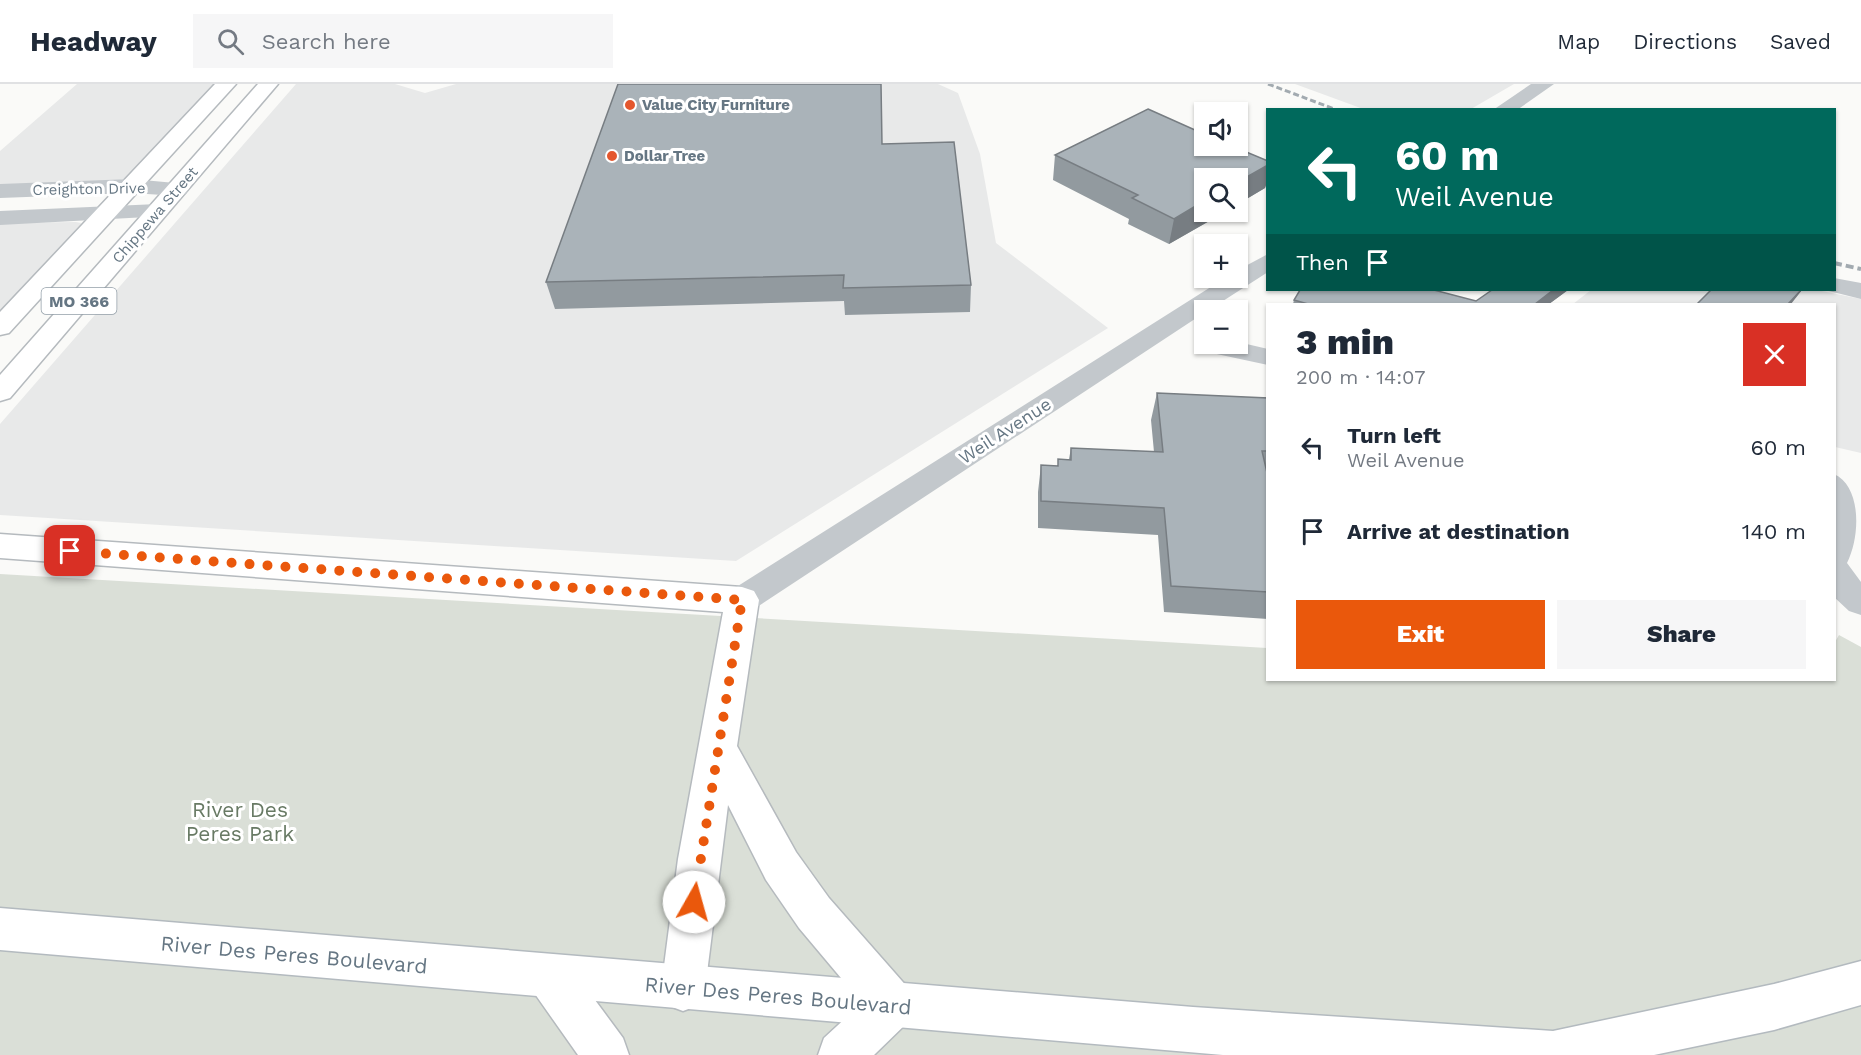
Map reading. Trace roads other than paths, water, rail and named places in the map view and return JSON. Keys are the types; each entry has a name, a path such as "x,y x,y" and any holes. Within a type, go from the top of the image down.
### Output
{"main road":[{"name":"Chippewa Street","path":"0,327 226,84"},
{"name":"Chippewa Street","path":"0,392 268,84"},
{"path":"0,546 742,600 717,747 683,989"},
{"path":"717,747 782,866 814,913 893,1005 841,1055"},
{"name":"River Des Peres Boulevard","path":"0,930 551,978 1193,1030 1564,1054 1774,1006 1861,983"},
{"path":"551,978 606,1055"}],"street":[{"path":"1506,108 1544,84"},
{"name":"Creighton Drive","path":"0,191 132,186 178,189"},
{"name":"Creighton Drive","path":"0,218 158,211"},
{"name":"Weil Avenue","path":"742,600 1266,262"},
{"path":"1836,285 1861,291"},
{"path":"1158,333 1194,340"},
{"path":"1248,352 1266,357"},
{"path":"1836,487 1851,498 1854,509 1836,552"},
{"path":"1836,573 1851,594 1861,602"}],"railway":[{"path":"1268,84 1332,108"},
{"path":"1836,263 1861,269"}],"place":[{"name":"Value City Furniture","path":"630,105"},
{"name":"Dollar Tree","path":"612,156"}],"park label":[{"name":"River Des Peres Park","path":"240,822"}]}
